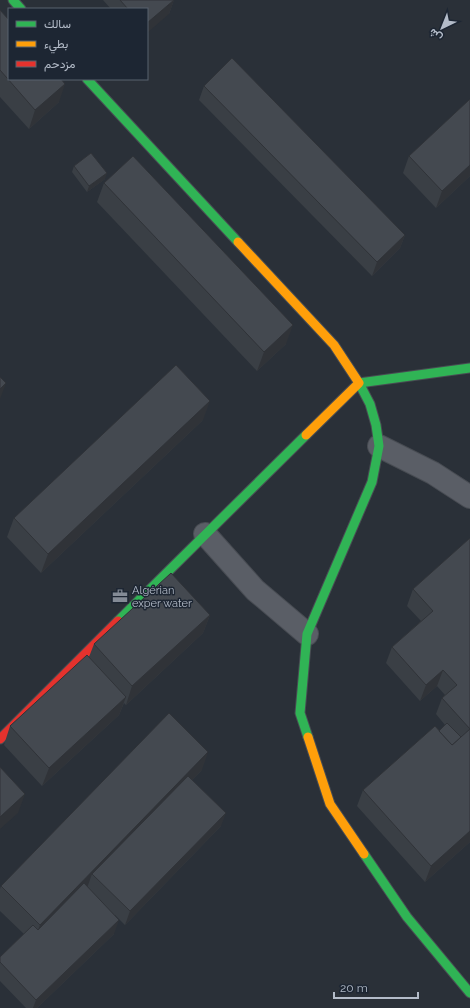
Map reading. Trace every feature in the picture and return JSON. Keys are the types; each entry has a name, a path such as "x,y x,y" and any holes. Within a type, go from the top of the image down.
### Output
{"street":[{"path":"13,0 20,8"},
{"path":"87,80 334,345 359,383 370,404 376,425 379,446 372,482 307,634 300,713 330,804 407,917 470,994"},
{"path":"0,739 205,534 359,383 470,368"},
{"path":"379,446 433,473 470,498"},
{"path":"205,534 255,590 307,634"}],"building":[{"path":"120,0 174,0 148,22 148,8 127,8"},
{"path":"0,10 8,19 8,79 0,70"},
{"path":"232,58 405,235 377,262 204,86"},
{"path":"9,80 62,80 65,84 35,110"},
{"path":"470,99 470,165 442,191 409,156"},
{"path":"91,153 107,173 89,186 74,166"},
{"path":"133,156 293,325 264,352 104,183"},
{"path":"176,365 210,401 48,554 14,518"},
{"path":"0,377 6,383 0,389"},
{"path":"470,538 470,729 442,698 457,685 443,670 426,685 392,647 433,611 413,589"},
{"path":"171,573 210,615 132,686 94,644"},
{"path":"87,655 126,697 49,768 10,726"},
{"path":"169,713 208,752 40,925 1,886"},
{"path":"447,723 461,737 452,745 439,731"},
{"path":"435,726 452,745 470,729 470,831 431,866 363,790"},
{"path":"0,767 25,794 0,817"},
{"path":"188,776 226,813 130,911 92,874"},
{"path":"84,883 119,920 36,1000 0,962 0,957 33,925 38,930"}],"traffic: fast":[{"path":"13,0 20,8"},
{"path":"88,80 238,242"},
{"path":"308,737 300,713 307,634 372,482 379,446 376,425 370,404 359,383 470,368"},
{"path":"118,621 306,435"},
{"path":"364,854 407,917 470,993"}],"traffic: slow":[{"path":"238,242 334,345 359,383 306,435"},
{"path":"308,737 330,804 364,854"}],"traffic: jam":[{"path":"0,739 118,621"}],"place":[{"name":"Algérian exper water","path":"120,596"}]}
